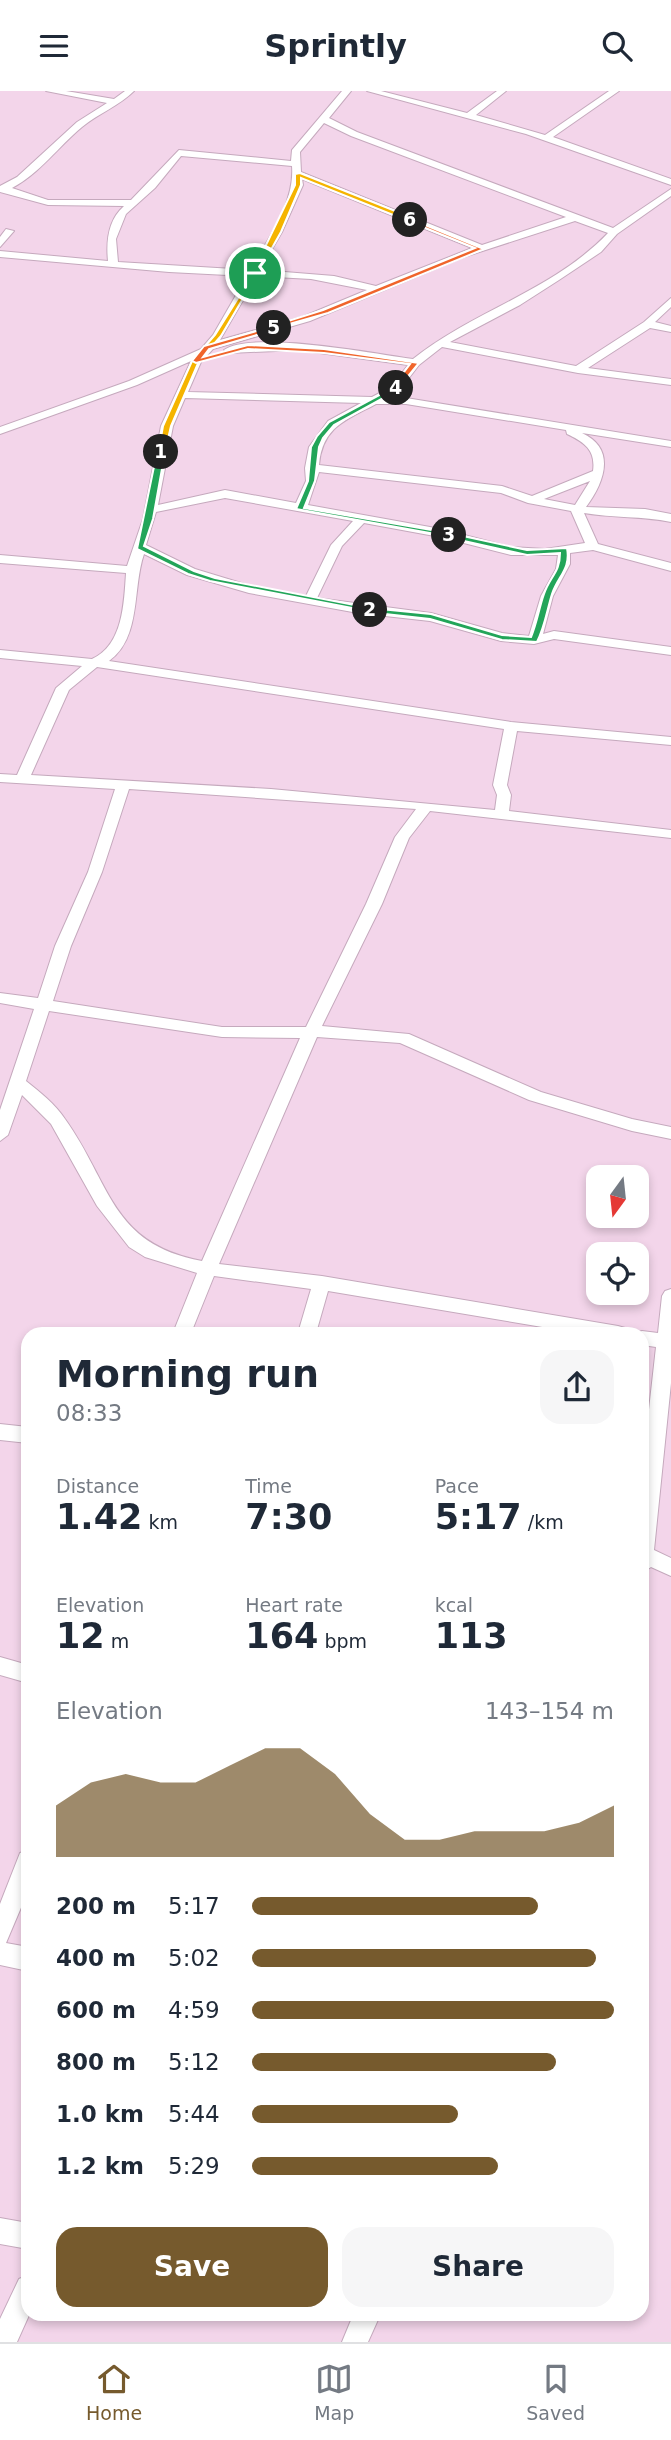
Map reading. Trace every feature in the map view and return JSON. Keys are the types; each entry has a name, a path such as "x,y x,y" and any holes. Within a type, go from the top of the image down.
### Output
{"street":[{"path":"50,91 118,102"},
{"path":"3,189 81,124 118,102 130,91"},
{"path":"22,780 63,688 94,663 107,657 115,648 125,627 132,570 150,510 167,426 201,353 218,336 277,232 298,185 295,152 347,91"},
{"path":"371,91 545,138 671,183"},
{"path":"468,117 502,91"},
{"path":"545,138 615,91"},
{"path":"323,119 354,134 614,232"},
{"path":"113,265 111,239 122,213 130,203 152,187 179,153 298,169 481,249"},
{"path":"3,189 49,202 130,203"},
{"path":"300,509 312,481 311,468 315,447 332,423 380,399 402,382 415,363 440,343 516,303 555,278 597,250 614,232 671,192"},
{"path":"0,431 133,383 201,353 306,319 481,249 573,218"},
{"path":"0,244 9,231"},
{"path":"0,254 197,272 255,273 344,281 379,290"},
{"path":"578,370 648,324 671,301"},
{"path":"648,324 671,329"},
{"path":"440,343 578,370 671,382"},
{"path":"201,353 248,347 324,351 415,363"},
{"path":"181,395 380,399 440,405 671,444"},
{"path":"555,426 576,434 594,447 601,462 596,485 577,510"},
{"path":"311,468 502,490 577,510 619,515 645,513 671,518"},
{"path":"532,500 598,473"},
{"path":"150,510 225,494 441,533 511,551 545,553 593,546 671,567"},
{"path":"577,510 593,546"},
{"path":"311,598 337,545 360,520"},
{"path":"140,547 213,580 358,609 431,617 502,637 534,640 554,635 671,652"},
{"path":"534,640 549,592 564,568 564,550"},
{"path":"0,559 132,570"},
{"path":"0,654 184,675 301,696 511,726 671,741"},
{"path":"502,814 505,795 500,785 500,776 511,726"},
{"path":"0,778 124,784 425,806 671,834"},
{"path":"0,1135 63,946 95,871 124,784"},
{"path":"184,1327 311,1031 374,904 402,837 425,806"},
{"path":"0,997 43,1006 222,1032 270,1034 311,1031 367,1033 403,1038 499,1082 632,1125 671,1133"},
{"path":"17,1082 43,1103 61,1125 94,1191 136,1242 149,1252 208,1268 322,1283 582,1327"},
{"path":"309,1327 322,1283"},
{"path":"649,1495 671,1296"},
{"path":"649,1339 664,1341"},
{"path":"0,1432 21,1434"},
{"path":"649,1559 671,1567"},
{"path":"0,1667 21,1672"},
{"path":"0,1934 20,1898"},
{"path":"0,1953 21,1958"},
{"path":"0,2231 21,2236"},
{"path":"3,2342 21,2303"},
{"path":"355,2342 364,2321"}],"route":[{"path":"255,273 218,336 202,352 196,361 167,426 149,519 140,547 191,572 249,589 358,609 431,617 483,633 534,640 549,592 564,568 564,550 545,553 511,551 441,533 300,509 312,481 311,468 315,447 320,438 332,423 395,389 415,363 324,351 248,347 196,361 202,352 206,348 265,330 306,319 457,256 481,249 298,174 298,185 255,273"}]}
